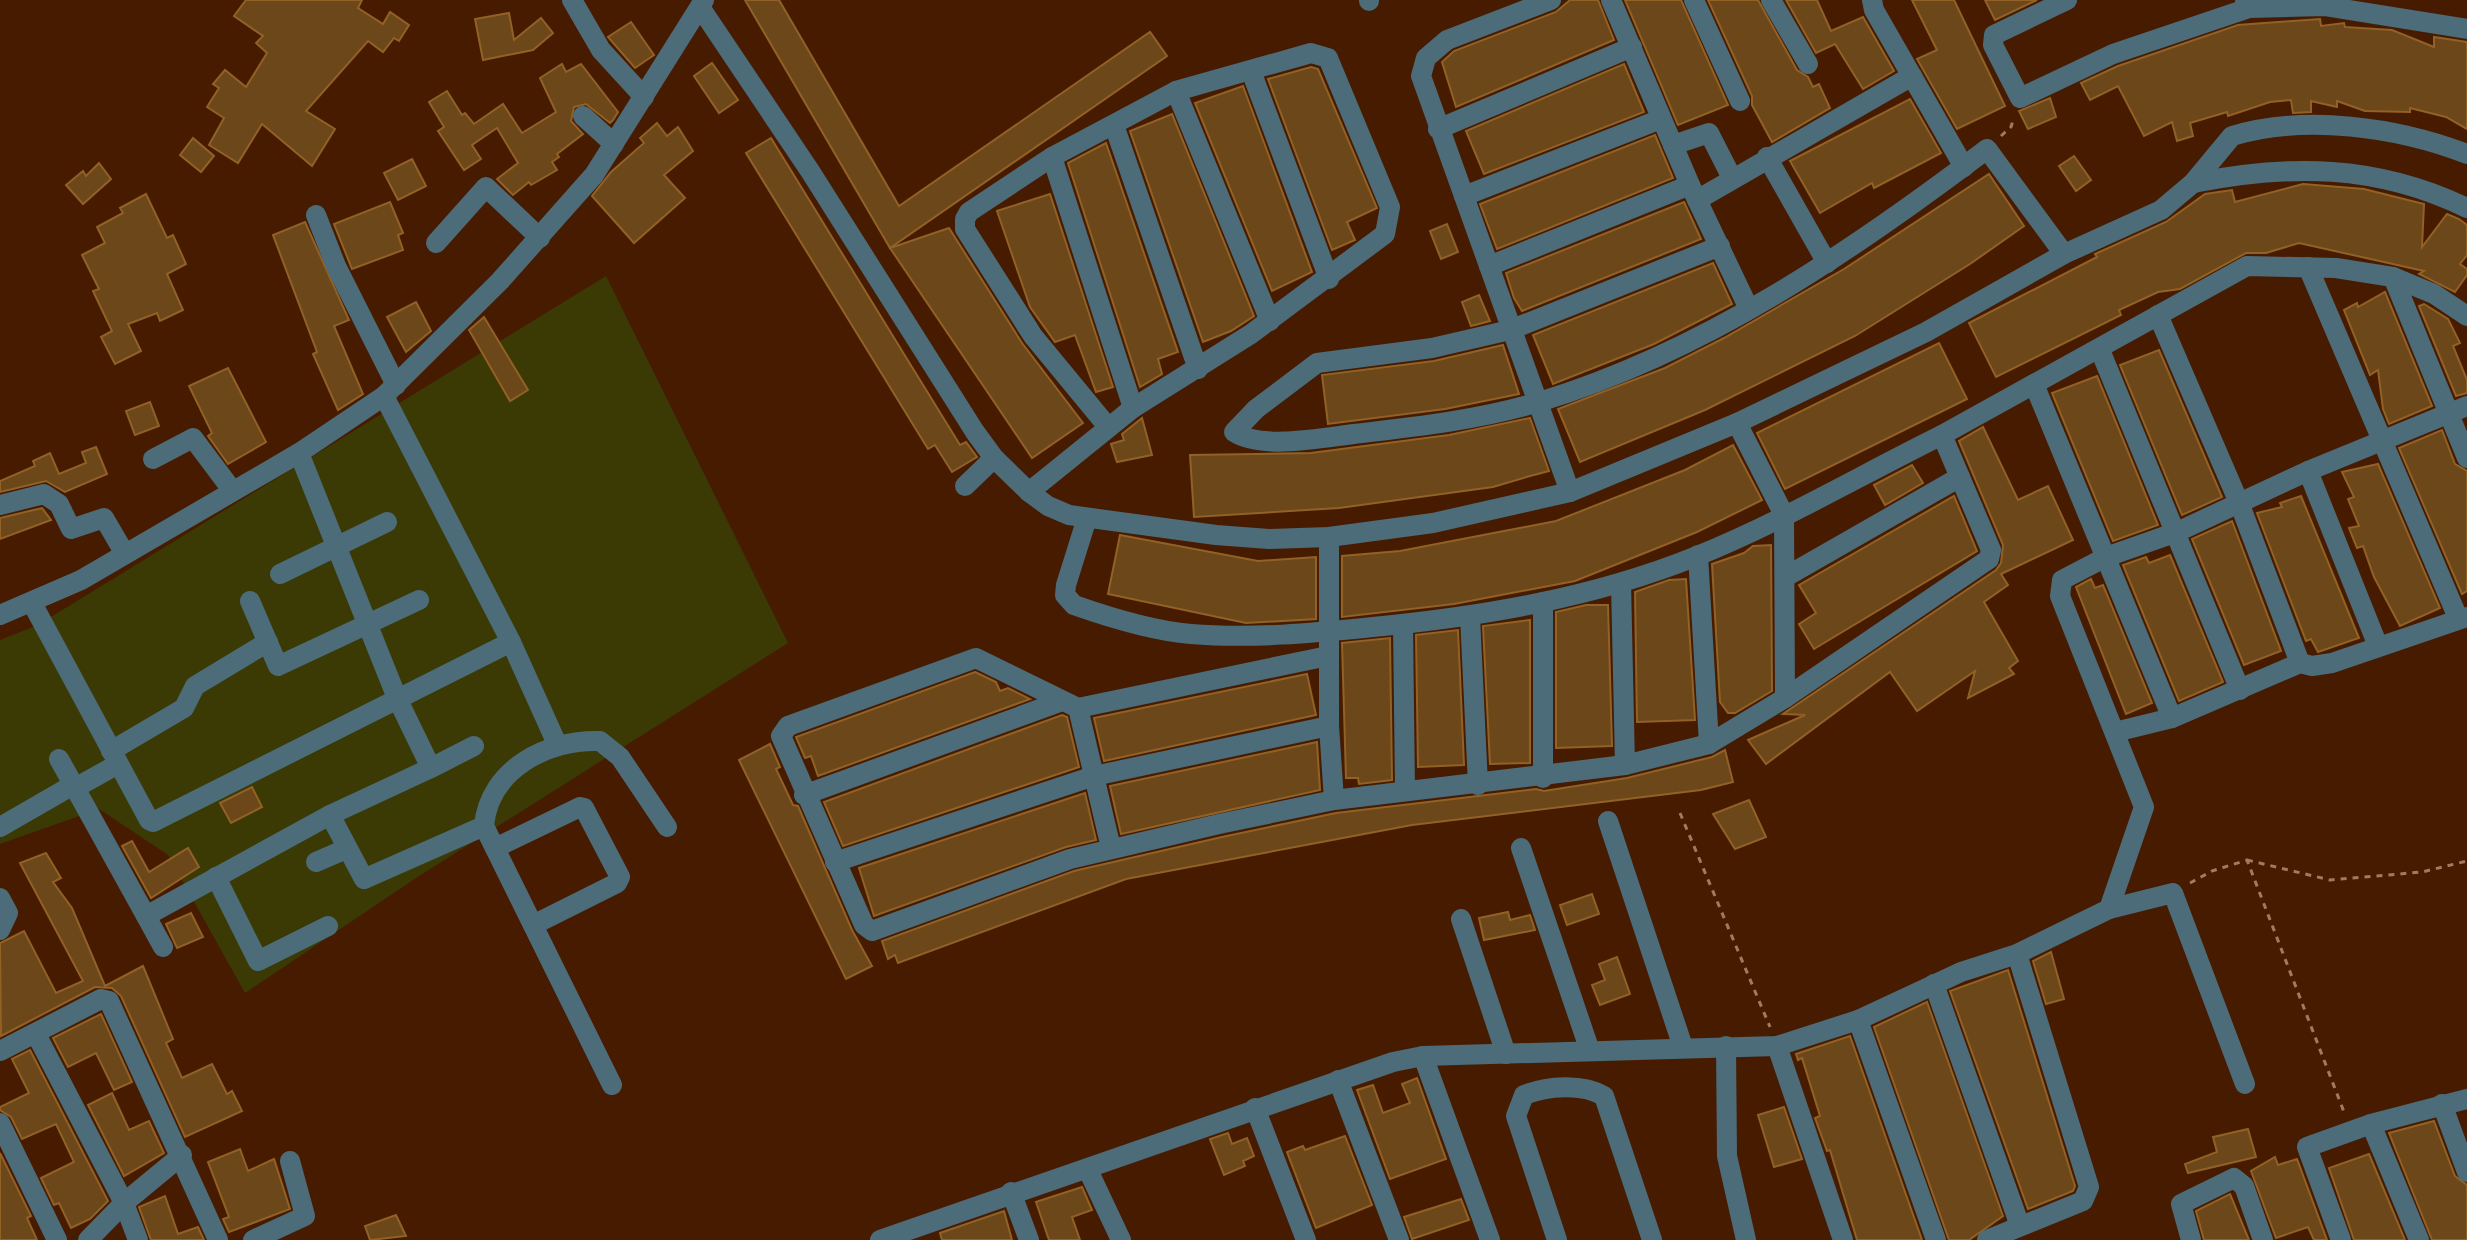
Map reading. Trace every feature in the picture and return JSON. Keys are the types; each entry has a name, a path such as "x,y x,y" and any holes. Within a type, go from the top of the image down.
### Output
{"street":[{"path":"572,0 601,50 644,97"},
{"path":"1551,0 1447,40 1426,58 1422,87 1570,492"},
{"path":"1611,0 1693,192 1749,309"},
{"path":"1694,0 1740,101"},
{"path":"1771,0 1808,64"},
{"path":"1872,0 1874,10 1964,167"},
{"path":"2067,0 1994,35 1993,45 2020,98 2113,54 2247,4 2369,6 2467,29"},
{"path":"0,615 81,580 299,453 390,390 540,238 594,175 702,4 938,378 994,458 1029,492 1058,511 1087,518 1216,535 1269,539 1329,537 1433,523 1570,492 1737,423 1926,332 2064,254 2161,210 2193,183 2232,136 2294,126 2362,129 2434,142 2467,154"},
{"path":"1438,129 1632,47"},
{"path":"1029,492 1133,408 1270,321 1385,234 1390,207 1328,58 1311,53 1176,91 1052,157 969,212 965,229 1033,336 1108,427"},
{"path":"1251,71 1329,279"},
{"path":"1489,266 1732,178 1912,76"},
{"path":"1176,91 1270,321"},
{"path":"583,116 614,144"},
{"path":"1464,196 1661,119"},
{"path":"1114,125 1198,369"},
{"path":"1673,145 1709,133 1732,178"},
{"path":"1720,246 1510,330 1432,348 1317,363 1256,409 1234,432 1245,439 1298,441 1464,419 1539,402 1638,364 1749,309 1827,263 1987,149 2064,254"},
{"path":"1052,157 1133,408"},
{"path":"1767,157 1827,263"},
{"path":"2193,183 2285,169 2381,177 2434,192 2467,208"},
{"path":"436,243 486,187 540,238"},
{"path":"316,215 390,390 557,744"},
{"path":"1087,518 1065,595 1074,605 1160,630 1193,634 1329,632 1470,616 1621,583 1698,555 1942,435 2247,266 2361,270 2393,277 2434,294 2467,316"},
{"path":"2115,732 2172,718 2300,663 2322,665 2463,618 2380,443 2308,267"},
{"path":"2393,277 2458,410 2467,458"},
{"path":"2158,315 2240,505 2300,663"},
{"path":"2100,350 2240,690"},
{"path":"2034,384 2172,718"},
{"path":"2109,909 2144,807 2058,587 2069,575 2106,557 2177,532 2308,471 2458,410"},
{"path":"1737,423 1784,515 1787,576 1785,698"},
{"path":"1111,848 1094,776 1070,704 976,658 788,726 781,736 804,795 864,925 872,931 1070,859 1111,848 1334,800 1543,778 1625,765 1709,744 1785,698 1989,559 1991,550 1942,435"},
{"path":"153,459 193,438 232,490"},
{"path":"299,453 397,698 431,768"},
{"path":"965,486 994,458"},
{"path":"2308,471 2378,646"},
{"path":"1787,576 1960,477"},
{"path":"0,505 44,494 59,504 71,529 104,518 125,554"},
{"path":"280,574 387,522"},
{"path":"1329,537 1329,726 1334,800"},
{"path":"1698,555 1709,744"},
{"path":"1621,583 1625,765"},
{"path":"250,601 278,666 419,600"},
{"path":"1543,602 1543,778"},
{"path":"32,603 114,758 153,822 511,642"},
{"path":"1470,616 1478,785"},
{"path":"1403,624 1405,791"},
{"path":"0,827 74,787 184,708 195,686 268,642"},
{"path":"804,795 1070,704 1328,656"},
{"path":"835,862 1094,776 1329,726"},
{"path":"612,1085 484,826 486,805 504,781 525,761 557,744 600,741 620,757 667,827"},
{"path":"146,916 330,815 474,746"},
{"path":"59,759 163,947"},
{"path":"495,848 580,807 584,808 620,877 617,883 533,925"},
{"path":"330,815 361,878 368,879 484,826"},
{"path":"1608,821 1683,1047"},
{"path":"1521,848 1590,1051"},
{"path":"316,862 346,849"},
{"path":"216,877 258,961 328,926"},
{"path":"880,1240 934,1231 1011,1192 1088,1170 1338,1080 1423,1056 1777,1046 1858,1020 1934,984 2017,954 2109,909 2173,893 2245,1084"},
{"path":"0,898 8,913 0,930"},
{"path":"1461,919 1506,1054"},
{"path":"1987,1240 2083,1201 2089,1187 2017,954"},
{"path":"1934,984 2020,1226"},
{"path":"0,1051 101,999 109,1001 182,1155 218,1240"},
{"path":"1858,1020 1936,1240"},
{"path":"36,1034 124,1203 138,1240"},
{"path":"1726,1046 1727,1156 1746,1240"},
{"path":"1777,1046 1843,1240"},
{"path":"1423,1056 1490,1240"},
{"path":"1338,1080 1399,1240"},
{"path":"1557,1240 1516,1116 1524,1095 1548,1087 1597,1092 1604,1096 1652,1240"},
{"path":"2341,1240 2306,1149 2371,1124 2467,1099"},
{"path":"2442,1104 2467,1172"},
{"path":"1255,1108 1306,1240"},
{"path":"0,1123 57,1240"},
{"path":"2371,1124 2419,1240"},
{"path":"88,1240 124,1203 182,1155"},
{"path":"253,1240 305,1216 290,1161"},
{"path":"1088,1170 1121,1240"},
{"path":"2191,1240 2181,1204 2234,1178 2241,1180 2244,1186 2263,1240"},
{"path":"1011,1192 1029,1240"}],"path":[{"path":"1987,149 2011,127 2020,98"},
{"path":"1680,813 1777,1046"},
{"path":"2173,893 2212,871 2247,860 2330,880 2422,872 2467,861"},
{"path":"2247,860 2344,1112"}],"shaded area":[{"path":"606,276 788,643 419,876 245,993 168,855 99,809 0,844 0,640 38,625"}],"building":[{"path":"246,0 362,0 358,8 383,24 390,12 409,25 399,41 394,38 383,52 368,41 306,111 335,129 312,166 262,124 238,163 209,145 224,118 207,107 219,88 213,84 225,70 246,87 267,53 256,43 263,36 234,16"},
{"path":"745,0 779,0 899,206 1150,32 1167,56 890,248"},
{"path":"1570,0 1598,0 1614,40 1456,107 1442,62 1454,51 1556,12"},
{"path":"1625,0 1681,0 1728,105 1678,125"},
{"path":"1708,0 1758,0 1797,70 1808,77 1813,87 1819,84 1830,108 1772,142 1752,105 1752,96"},
{"path":"1786,0 1817,0 1831,31 1863,17 1894,71 1863,89 1835,44 1816,53"},
{"path":"1912,0 1954,0 2005,106 1957,129 1917,59 1937,50"},
{"path":"1985,0 2037,0 1995,20"},
{"path":"509,13 514,40 541,18 553,33 533,50 483,60 475,19"},
{"path":"2320,19 2321,26 2344,23 2345,27 2392,30 2434,47 2434,37 2467,42 2467,129 2446,117 2410,108 2410,112 2365,111 2337,101 2337,107 2311,101 2311,112 2293,113 2291,100 2270,102 2228,116 2227,112 2190,123 2193,136 2177,141 2172,122 2144,136 2118,86 2090,100 2081,83 2118,66 2238,25"},
{"path":"631,22 654,55 635,68 608,37"},
{"path":"712,63 738,100 719,113 694,76"},
{"path":"562,64 566,72 581,64 618,112 613,120 610,123 586,104 574,107 571,121 583,134 557,154 559,157 552,162 557,170 531,185 529,182 513,195 497,179 518,163 497,128 472,145 481,159 464,170 438,131 444,127 429,102 447,91 462,115 465,113 474,124 503,104 522,133 556,112 540,78"},
{"path":"1624,64 1644,112 1484,174 1466,131"},
{"path":"1311,67 1318,69 1377,208 1347,222 1355,240 1332,250 1268,79"},
{"path":"1243,86 1312,272 1272,291 1195,103"},
{"path":"2050,98 2056,117 2028,129 2019,111"},
{"path":"1910,99 1941,153 1874,188 1872,183 1820,213 1790,161"},
{"path":"1172,114 1254,316 1231,331 1203,342 1130,131"},
{"path":"657,123 667,136 678,127 693,151 664,175 685,198 634,243 592,196 611,172 644,143 640,138"},
{"path":"1655,135 1673,178 1497,249 1480,204"},
{"path":"193,138 214,156 201,172 180,155"},
{"path":"771,138 960,445 966,442 977,457 952,472 935,445 928,449 746,153"},
{"path":"1106,143 1178,352 1158,359 1162,374 1140,387 1068,163"},
{"path":"2074,156 2091,180 2076,191 2059,166"},
{"path":"412,159 426,186 398,200 384,173"},
{"path":"99,163 111,179 83,204 66,185 83,171 86,176"},
{"path":"1989,174 2024,226 1855,336 1705,410 1580,462 1558,409 1665,368 1724,338 1844,269"},
{"path":"2303,184 2364,189 2424,204 2422,247 2447,214 2459,219 2467,225 2467,255 2460,264 2467,269 2467,275 2455,292 2419,274 2424,271 2299,243 2266,253 2246,253 2180,289 2158,292 2119,310 2121,315 1996,377 1969,323 2097,257 2095,254 2166,222 2205,194 2232,190 2235,202"},
{"path":"146,194 167,238 173,235 186,264 167,274 183,310 160,321 157,313 128,324 141,351 115,364 101,337 112,331 93,291 99,289 82,255 105,243 97,227 123,213 120,208"},
{"path":"1050,194 1113,387 1096,392 1075,335 1055,342 1030,307 997,211"},
{"path":"390,202 403,233 398,235 403,250 352,269 334,224"},
{"path":"1684,202 1701,239 1522,311 1506,273"},
{"path":"305,222 349,320 334,326 363,394 338,410 313,354 317,352 273,235"},
{"path":"1447,224 1458,252 1441,259 1430,231"},
{"path":"949,228 1022,343 1083,423 1032,458 890,248"},
{"path":"1713,263 1732,304 1654,344 1553,384 1533,335"},
{"path":"2385,292 2432,406 2389,424 2383,409 2378,370 2370,375 2344,310 2357,303 2358,307"},
{"path":"1479,295 1490,321 1471,326 1462,302"},
{"path":"416,302 431,331 406,352 387,317"},
{"path":"2424,304 2448,319 2460,343 2453,346 2467,380 2467,393 2456,396 2419,306"},
{"path":"484,317 528,390 510,401 469,330"},
{"path":"1939,343 1967,399 1785,489 1757,433"},
{"path":"1503,345 1519,394 1445,409 1328,424 1322,375 1434,361"},
{"path":"2159,350 2222,497 2182,515 2120,365"},
{"path":"228,368 266,442 228,464 208,436 212,433 189,386"},
{"path":"2097,376 2158,525 2113,541 2052,393"},
{"path":"150,402 159,426 135,435 126,411"},
{"path":"1142,418 1152,455 1117,462 1111,444 1124,440 1122,434"},
{"path":"1530,418 1549,471 1493,487 1339,508 1194,517 1190,455 1311,453 1449,435"},
{"path":"1983,427 2018,500 2048,486 2073,540 2001,574 2008,585 1984,602 2018,661 2009,668 2014,674 1968,698 1975,671 1917,711 1890,672 1766,764 1748,740 1805,715 1783,714 1996,570 2001,563 2003,545 1959,441"},
{"path":"2442,430 2455,464 2467,471 2467,591 2462,594 2399,448"},
{"path":"1733,445 1762,500 1697,532 1575,581 1454,604 1342,617 1342,556 1400,551 1556,521 1685,470"},
{"path":"96,447 107,474 65,492 46,481 0,492 0,481 35,466 33,461 50,453 59,474 86,463 82,452"},
{"path":"2378,464 2440,608 2400,626 2374,577 2363,546 2357,548 2349,528 2359,526 2348,499 2354,497 2342,472"},
{"path":"1912,465 1923,483 1885,505 1874,485"},
{"path":"1954,496 1977,551 1814,649 1799,624 1816,613 1799,585"},
{"path":"2301,496 2359,638 2318,652 2311,639 2306,641 2257,513 2282,507 2280,503"},
{"path":"42,508 51,520 0,539 0,518"},
{"path":"2232,521 2281,651 2244,665 2192,539"},
{"path":"1120,535 1258,561 1316,557 1316,619 1246,623 1108,594"},
{"path":"1771,545 1772,691 1735,713 1728,713 1720,702 1712,564 1744,553 1753,546"},
{"path":"2170,555 2223,682 2179,701 2123,565 2146,557 2149,563"},
{"path":"1686,579 1695,720 1637,722 1635,592 1669,580"},
{"path":"2091,579 2095,588 2103,585 2152,703 2126,714 2076,587"},
{"path":"1586,605 1608,605 1612,746 1556,748 1556,612"},
{"path":"1530,620 1530,763 1490,764 1483,626"},
{"path":"1458,630 1464,765 1418,767 1416,635"},
{"path":"1390,638 1392,780 1359,784 1358,778 1346,778 1342,643"},
{"path":"975,672 996,682 1000,691 1008,688 1030,699 818,776 811,756 805,758 796,737"},
{"path":"1307,674 1316,715 1104,761 1094,718"},
{"path":"1062,715 1067,717 1079,767 843,846 824,802"},
{"path":"1317,742 1320,790 1121,834 1110,786"},
{"path":"770,744 780,767 776,769 793,805 798,806 852,930 872,966 846,979 739,760"},
{"path":"1725,750 1733,782 1701,790 1412,825 1126,879 898,963 895,955 888,959 882,941 1074,871 1222,837 1336,813 1536,789 1544,791 1627,778 1712,757"},
{"path":"252,787 262,807 231,823 220,803"},
{"path":"1085,793 1096,840 1066,847 874,916 859,868"},
{"path":"1749,800 1766,837 1735,849 1713,814"},
{"path":"132,841 149,872 188,848 199,867 151,898 122,846"},
{"path":"46,853 61,878 53,882 72,908 105,986 143,966 173,1039 166,1043 182,1078 212,1064 227,1094 232,1091 242,1111 185,1137 121,996 112,988 95,987 1,1036 0,943 24,931 56,993 83,981 20,863"},
{"path":"1592,894 1599,914 1567,925 1560,905"},
{"path":"1508,912 1510,920 1530,915 1535,930 1484,940 1479,918"},
{"path":"191,913 203,937 177,948 166,924"},
{"path":"2051,952 2064,999 2046,1004 2033,961"},
{"path":"1617,957 1630,994 1600,1005 1592,985 1605,980 1599,964"},
{"path":"2008,970 2075,1186 2073,1191 2028,1209 1950,991"},
{"path":"1927,1002 2003,1216 1969,1240 1949,1240 1874,1027"},
{"path":"101,1014 132,1082 114,1090 96,1053 68,1067 53,1038"},
{"path":"1850,1036 1922,1240 1857,1240 1830,1150 1827,1151 1815,1118 1820,1116 1802,1058 1798,1060 1796,1054"},
{"path":"30,1050 108,1201 90,1219 71,1228 59,1203 54,1205 41,1178 74,1162 56,1124 22,1139 11,1117 0,1110 0,1107 29,1093 12,1059"},
{"path":"1417,1078 1446,1159 1390,1179 1357,1090 1373,1085 1383,1113 1410,1103 1402,1084"},
{"path":"112,1093 129,1130 149,1121 164,1153 124,1176 88,1105"},
{"path":"1784,1107 1802,1159 1774,1167 1758,1115"},
{"path":"2434,1121 2455,1176 2467,1185 2467,1240 2432,1240 2389,1133"},
{"path":"2248,1129 2256,1157 2188,1173 2185,1164 2217,1152 2213,1137"},
{"path":"1228,1133 1232,1144 1247,1138 1254,1156 1243,1161 1245,1166 1224,1175 1210,1139"},
{"path":"1345,1136 1372,1205 1316,1228 1287,1152 1303,1146 1305,1150"},
{"path":"240,1149 248,1171 274,1159 290,1209 229,1232 223,1219 229,1217 208,1162"},
{"path":"0,1153 31,1216 27,1218 37,1240 0,1240"},
{"path":"2369,1154 2405,1240 2354,1240 2329,1168"},
{"path":"2275,1157 2278,1165 2297,1159 2327,1240 2314,1240 2308,1227 2276,1238 2251,1171"},
{"path":"1082,1187 1092,1210 1072,1217 1080,1240 1049,1240 1036,1202"},
{"path":"2230,1194 2249,1240 2204,1240 2196,1211"},
{"path":"165,1196 178,1234 198,1227 204,1240 151,1240 139,1207"},
{"path":"1461,1199 1469,1220 1412,1239 1404,1217"},
{"path":"1004,1211 1012,1240 942,1240 940,1233"},
{"path":"396,1215 406,1236 370,1240 365,1226"}]}
